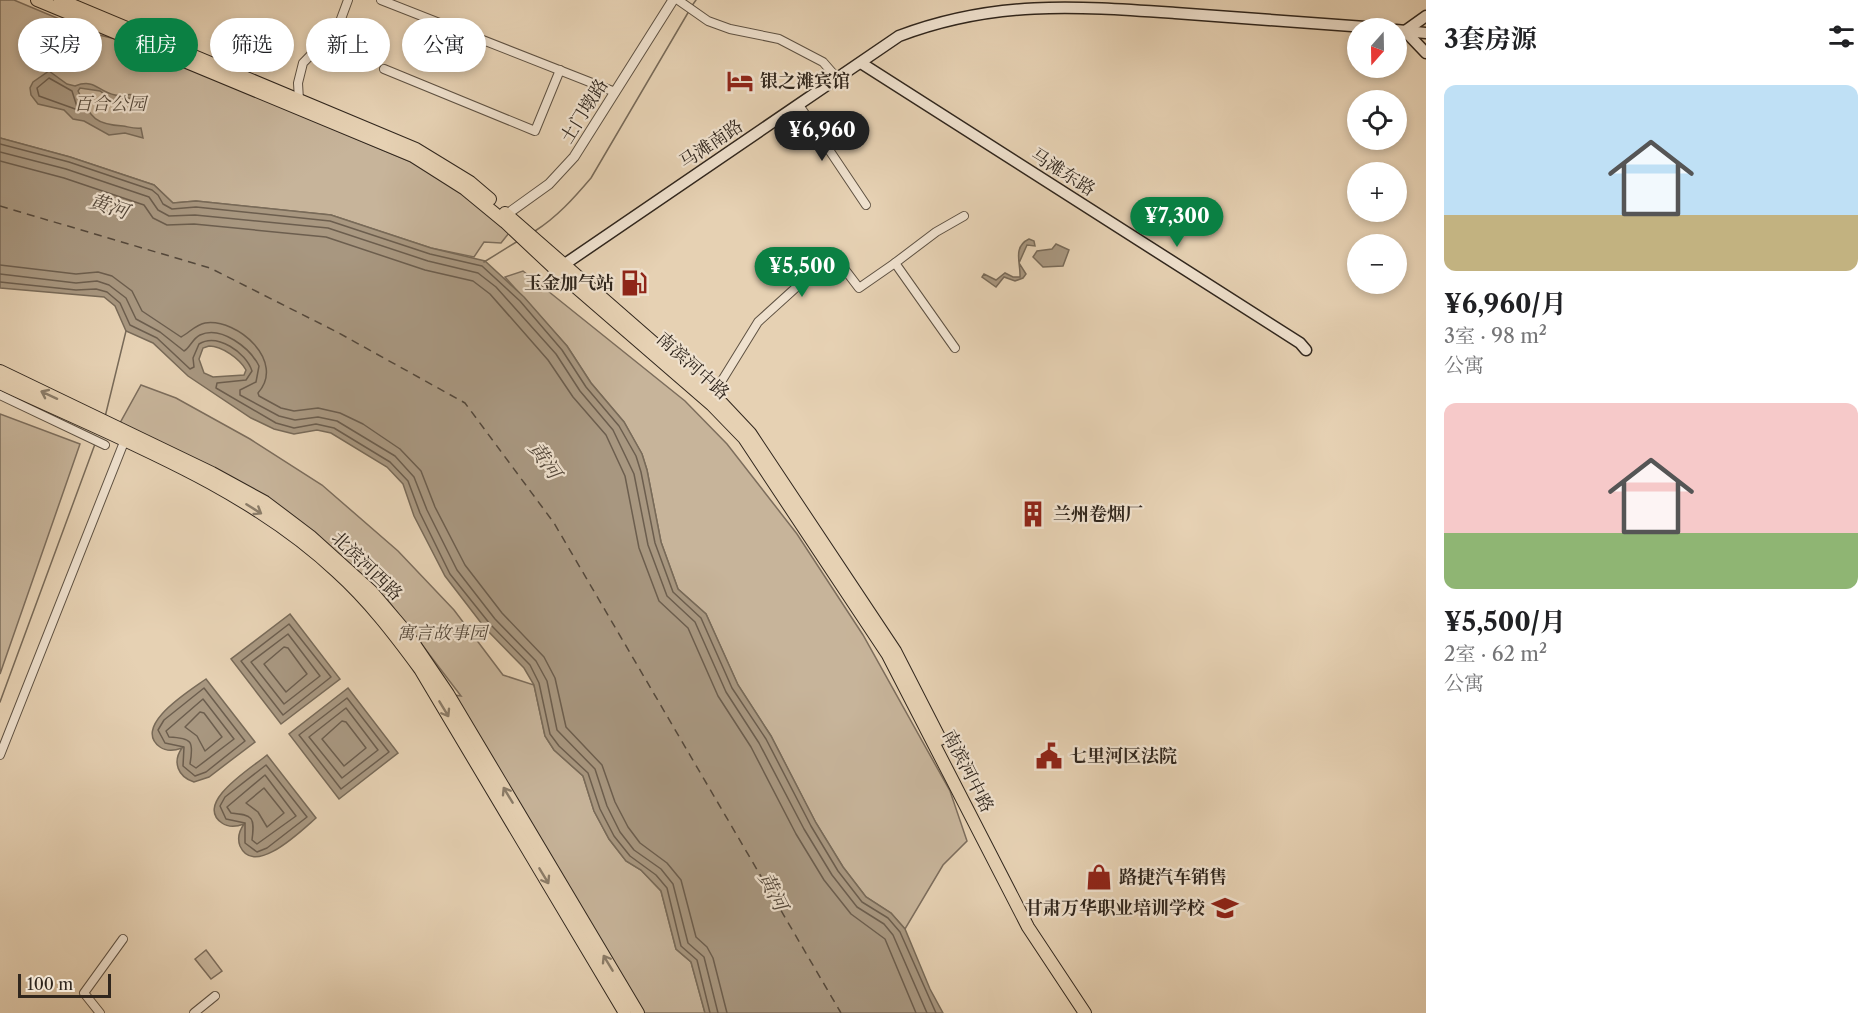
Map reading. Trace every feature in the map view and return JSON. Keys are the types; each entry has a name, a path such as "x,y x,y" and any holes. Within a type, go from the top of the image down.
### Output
{"main road":[{"name":"南滨河中路","path":"38,0 413,156 504,216"},
{"name":"南滨河中路","path":"60,0 416,149 470,182 517,228 712,405 744,438 888,655 1028,927 1085,1013"},
{"name":"马滩南路","path":"560,267 899,36 931,22 987,8 1051,4 1347,26"},
{"path":"1407,27 1426,16"},
{"path":"1407,31 1426,33"},
{"path":"1407,36 1426,53"},
{"name":"马滩东路","path":"861,63 1300,343 1306,350"},
{"name":"南滨河中路","path":"560,267 714,395 750,433 895,651 1035,926 1094,1013"},
{"name":"北滨河西路","path":"0,372 95,428"},
{"name":"北滨河西路","path":"0,383 109,435 126,437 212,473 265,502 310,536 371,591 406,632 448,694 638,1013"},
{"name":"北滨河西路","path":"126,437 220,488 273,521 337,571 386,623 420,669 625,1013"}],"street":[{"path":"299,99 298,83 303,63 338,27 348,0"},
{"name":"土门墩路","path":"504,216 549,184 574,157 673,0"},
{"path":"678,0 696,10 708,21 730,29 779,39 824,62 837,78"},
{"path":"385,1 615,92"},
{"path":"390,71 535,131 560,70"},
{"path":"800,105 866,205"},
{"path":"714,395 758,322 833,254 859,288 936,232 964,216"},
{"path":"895,263 955,348"},
{"path":"0,395 109,435"},
{"path":"0,755 126,437"},
{"path":"100,1013 84,993 123,939"},
{"path":"194,1013 215,996"}],"green space":[{"name":"百合公园","path":"0,0 14,0 57,18 18,18 18,72 102,72 102,36 114,39 114,72 198,72 421,166 467,196 509,233 501,243 484,242 474,257 431,248 331,215 196,201 173,203 154,185 70,157 0,138"},
{"path":"523,271 685,401 727,444 797,534 863,635 950,791 967,841 943,865 905,929 891,913 866,897 843,867 816,823 771,736 738,685 706,614 678,589 661,542 642,454 624,422 591,383 567,346 505,277"},
{"name":"寓言故事园","path":"141,385 176,398 250,439 322,485 398,551 454,610 503,675 534,685 545,736 554,750 583,776 594,811 609,839 626,861 641,870 661,891 676,949 691,962 705,1013 638,1013 448,694 461,696 387,599 281,507 120,423"},
{"path":"0,414 80,444 0,674"},
{"path":"206,950 222,971 211,979 195,959"}],"water":[{"path":"50,72 67,84 92,85 120,96 134,95 142,106 140,108 131,98 112,100 100,91 80,88 78,91 90,113 99,121 141,128 143,138 125,133 109,135 84,121 73,119 64,110 38,104 31,95 30,88 33,82"},
{"name":"黄河","path":"0,138 70,157 154,185 173,203 196,201 331,215 431,248 485,261 524,297 567,346 591,383 624,422 642,454 661,542 678,589 706,614 738,685 771,736 816,823 843,867 866,897 891,913 905,929 930,989 943,1013 705,1013 691,962 676,949 661,891 641,870 626,861 609,839 594,811 583,776 554,750 545,736 534,685 524,668 485,628 445,576 414,516 403,484 387,467 331,433 317,430 294,434 274,429 251,418 188,376 153,343 126,331 115,306 104,297 0,288","holes":["214,347 225,351 240,362 246,370 244,375 213,377 204,373 199,359 203,348"]},
{"path":"1029,239 1034,241 1035,246 1027,245 1019,263 1026,274 1023,278 1015,281 1004,277 996,287 982,277 984,274 996,280 1005,273 1013,277 1020,277 1018,256 1019,251 1024,242"},
{"path":"1056,244 1069,250 1063,266 1043,267 1033,257 1037,251 1052,249"},
{"path":"290,614 340,679 281,724 231,659"},
{"path":"206,679 255,742 209,777 194,782 184,777 178,768 177,759 182,748 165,750 160,747 153,738 153,729 167,709"},
{"path":"348,688 398,753 339,799 289,734"},
{"path":"267,755 316,818 278,849 256,857 247,854 240,846 239,835 244,824 227,826 222,823 215,815 215,806 228,786"}],"waterway":[{"path":"691,7 696,0"},
{"path":"535,231 572,200 591,178 689,11"},
{"path":"484,262 518,241"},
{"path":"105,417 126,331"},
{"path":"0,702 95,444"}],"ferry route":[{"path":"0,206 210,268 337,332 465,403 554,523 841,1013"}],"place":[{"name":"银之滩宾馆","path":"740,81"},
{"name":"玉金加气站","path":"634,283"},
{"name":"兰州卷烟厂","path":"1033,514"},
{"name":"七里河区法院","path":"1049,756"},
{"name":"路捷汽车销售","path":"1099,877"},
{"name":"甘肃万华职业培训学校","path":"1225,908"}]}
